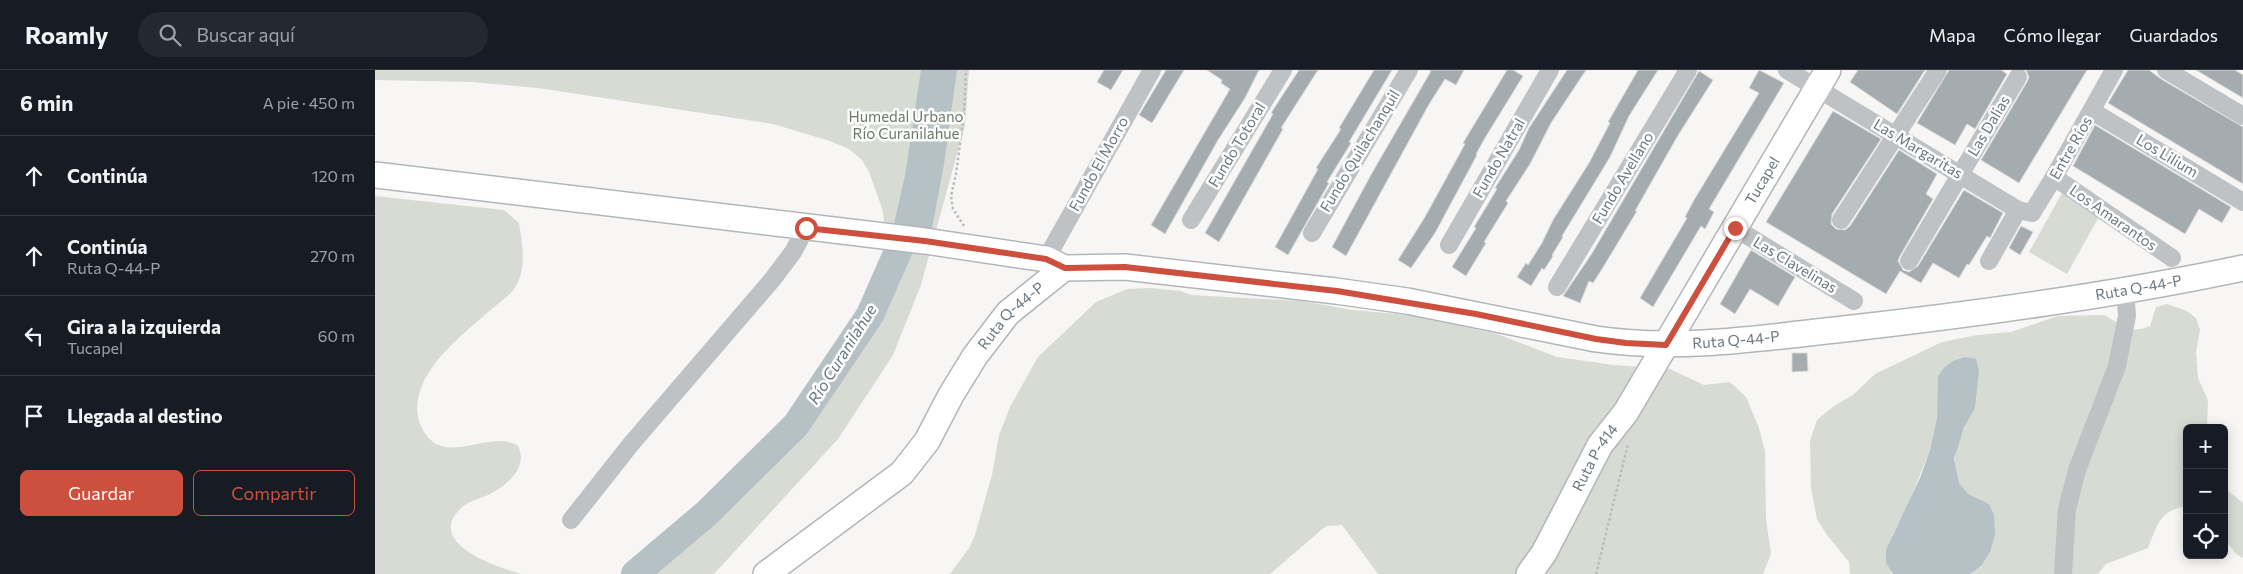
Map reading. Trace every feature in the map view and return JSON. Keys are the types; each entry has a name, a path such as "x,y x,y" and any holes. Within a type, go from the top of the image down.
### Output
{"street":[{"name":"Fundo El Morro","path":"1055,264 1152,70"},
{"name":"Fundo Totoral","path":"1191,220 1283,70"},
{"name":"Fundo Quilachanquil","path":"1312,233 1409,70"},
{"name":"Fundo Avellano","path":"1557,287 1688,70"},
{"name":"Las Margaritas","path":"1787,70 1823,79 1897,136 2018,210"},
{"path":"1841,220 1938,70"},
{"path":"2165,70 2243,116"},
{"name":"Fundo Natral","path":"1449,245 1547,71"},
{"name":"Entre Ríos","path":"2018,210 2031,213 2092,111 2108,72"},
{"name":"Las Dalias","path":"1909,261 2018,77"},
{"name":"Tucapel","path":"1666,345 1823,79"},
{"name":"Los Lilium","path":"2092,111 2243,202"},
{"path":"375,175 925,241 1055,264"},
{"name":"Los Amarantos","path":"2054,177 2172,258"},
{"path":"1989,261 2018,210"},
{"path":"571,520 631,444 772,280 793,252 806,228"},
{"name":"Las Clavelinas","path":"1735,228 1855,300"},
{"name":"Ruta Q-44-P","path":"766,574 902,472 927,441 951,395 975,356 1008,313 1055,264 1125,267 1337,291 1456,310 1596,339 1666,345 1943,318 2125,290 2243,268"},
{"path":"2063,574 2067,509 2077,470 2117,366 2127,316 2125,290"},
{"name":"Ruta P-414","path":"1529,574 1544,553 1600,445 1626,412 1666,345"}],"path":[{"path":"966,70 964,114 951,196 953,209 961,224 967,229"},
{"path":"1596,574 1628,443 1632,436"}],"green space":[{"name":"Humedal Urbano Río Curanilahue","path":"375,70 969,70 965,125 921,285 893,355 838,439 714,574 637,574 722,508 775,450 845,340 880,277 884,262 886,235 882,208 869,172 862,160 849,149 830,141 773,124 538,88 473,82 375,80"},
{"path":"2067,184 2105,206 2067,274 2029,252"},
{"path":"375,196 504,210 519,223 523,263 516,286 510,294 462,335 439,359 422,387 418,402 418,417 420,425 427,436 436,444 446,447 500,441 518,446 521,454 518,469 514,475 502,487 461,508 452,521 452,533 458,543 482,560 521,574 375,574"},
{"path":"1149,288 1181,291 1191,295 1301,301 1353,310 1409,315 1497,334 1557,357 1614,365 1670,369 1704,385 1730,382 1746,397 1759,428 1765,451 1766,519 1771,554 1763,574 1378,574 1342,525 1326,526 1270,574 950,574 969,548 975,535 992,475 999,435 1010,407 1038,357 1096,302 1127,289"},
{"path":"2167,304 2187,311 2196,318 2200,330 2196,352 2198,378 2208,400 2207,424 2183,424 2183,507 2165,515 2157,525 2148,548 2106,564 2098,574 1970,574 1981,566 1989,504 1968,494 1960,485 1955,475 1954,463 1964,428 1975,408 1939,376 1937,418 1930,450 1905,512 1892,536 1891,573 1893,574 1850,574 1849,562 1827,535 1817,519 1811,488 1810,441 1817,420 1834,406 1853,395 1875,374 1942,342 1977,335 2011,332 2058,316 2104,315 2130,330 2141,329 2150,326 2156,307"},
{"path":"2228,491 2243,503 2243,558 2236,554 2228,543"}],"shaded area":[{"path":"921,70 957,70 944,164 931,234 893,228 905,176"},
{"path":"1965,357 1976,359 1979,370 1975,408 1964,428 1954,459 1959,483 1968,494 1989,504 1994,515 1995,535 1990,552 1981,566 1970,574 1893,574 1886,563 1886,550 1920,478 1930,450 1937,418 1938,376 1953,361"}],"building":[{"path":"1104,70 1123,70 1111,90 1097,82"},
{"path":"1166,70 1184,70 1152,123 1139,115"},
{"path":"1207,70 1259,70 1245,98 1218,140 1165,234 1151,225 1230,89 1221,83 1222,80"},
{"path":"1299,70 1318,70 1281,128 1283,129 1219,242 1205,233 1273,114 1271,113"},
{"path":"1374,70 1392,70 1349,142 1351,143 1327,182 1329,183 1288,255 1275,247 1318,169 1316,168 1341,129 1339,128"},
{"path":"1429,70 1464,70 1456,85 1445,79 1428,106 1346,256 1332,247 1431,71"},
{"path":"1507,70 1513,70 1523,76 1476,154 1435,233 1411,268 1398,260 1425,217 1465,144 1463,143"},
{"path":"1567,70 1586,70 1551,123 1530,164 1506,201 1508,203 1466,276 1452,267 1476,228 1474,227 1497,189 1495,188 1519,150 1529,128"},
{"path":"1638,70 1658,70 1629,116 1610,157 1562,236 1553,256 1544,270 1542,268 1531,286 1517,277 1526,263 1528,265 1542,243 1553,220 1589,163 1610,123 1608,122"},
{"path":"1759,70 1784,83 1709,209 1714,212 1705,229 1701,226 1653,307 1640,298 1687,218 1685,217 1694,200 1759,93 1749,88"},
{"path":"1858,70 1925,70 1897,114 1850,82"},
{"path":"1949,70 2001,70 2007,74 1975,129 1967,124 1955,145 1917,123"},
{"path":"2026,70 2087,70 2019,183 1981,160 2027,82 2029,77"},
{"path":"2128,70 2149,70 2243,127 2243,184 2108,103"},
{"path":"2196,70 2235,70 2243,75 2243,98"},
{"path":"1699,71 1713,80 1677,137 1635,211 1637,211 1602,269 1593,283 1589,281 1580,303 1563,296 1591,255"},
{"path":"1833,111 1881,139 1832,214 1831,224 1836,229 1845,230 1850,226 1899,150 1937,174 1926,194 1933,199 1898,261 1903,270 1909,272 1918,266 1964,190 2003,213 1990,238 1987,236 1959,278 1933,263 1921,283 1900,271 1886,294 1766,222"},
{"path":"2095,125 2231,207 2222,223 2199,209 2185,234 2073,166"},
{"path":"2021,226 2033,232 2020,255 2009,248"},
{"path":"1751,250 1795,277 1778,306 1750,289 1735,314 1720,304"},
{"path":"1792,353 1807,353 1808,371 1792,372"}],"waterway":[{"name":"Río Curanilahue","path":"635,574 707,513 796,425 870,315 913,217"}],"route":[{"path":"806,228 925,241 1046,259 1065,268 1125,267 1337,291 1407,301 1556,329 1596,339 1666,345 1735,228"}]}
